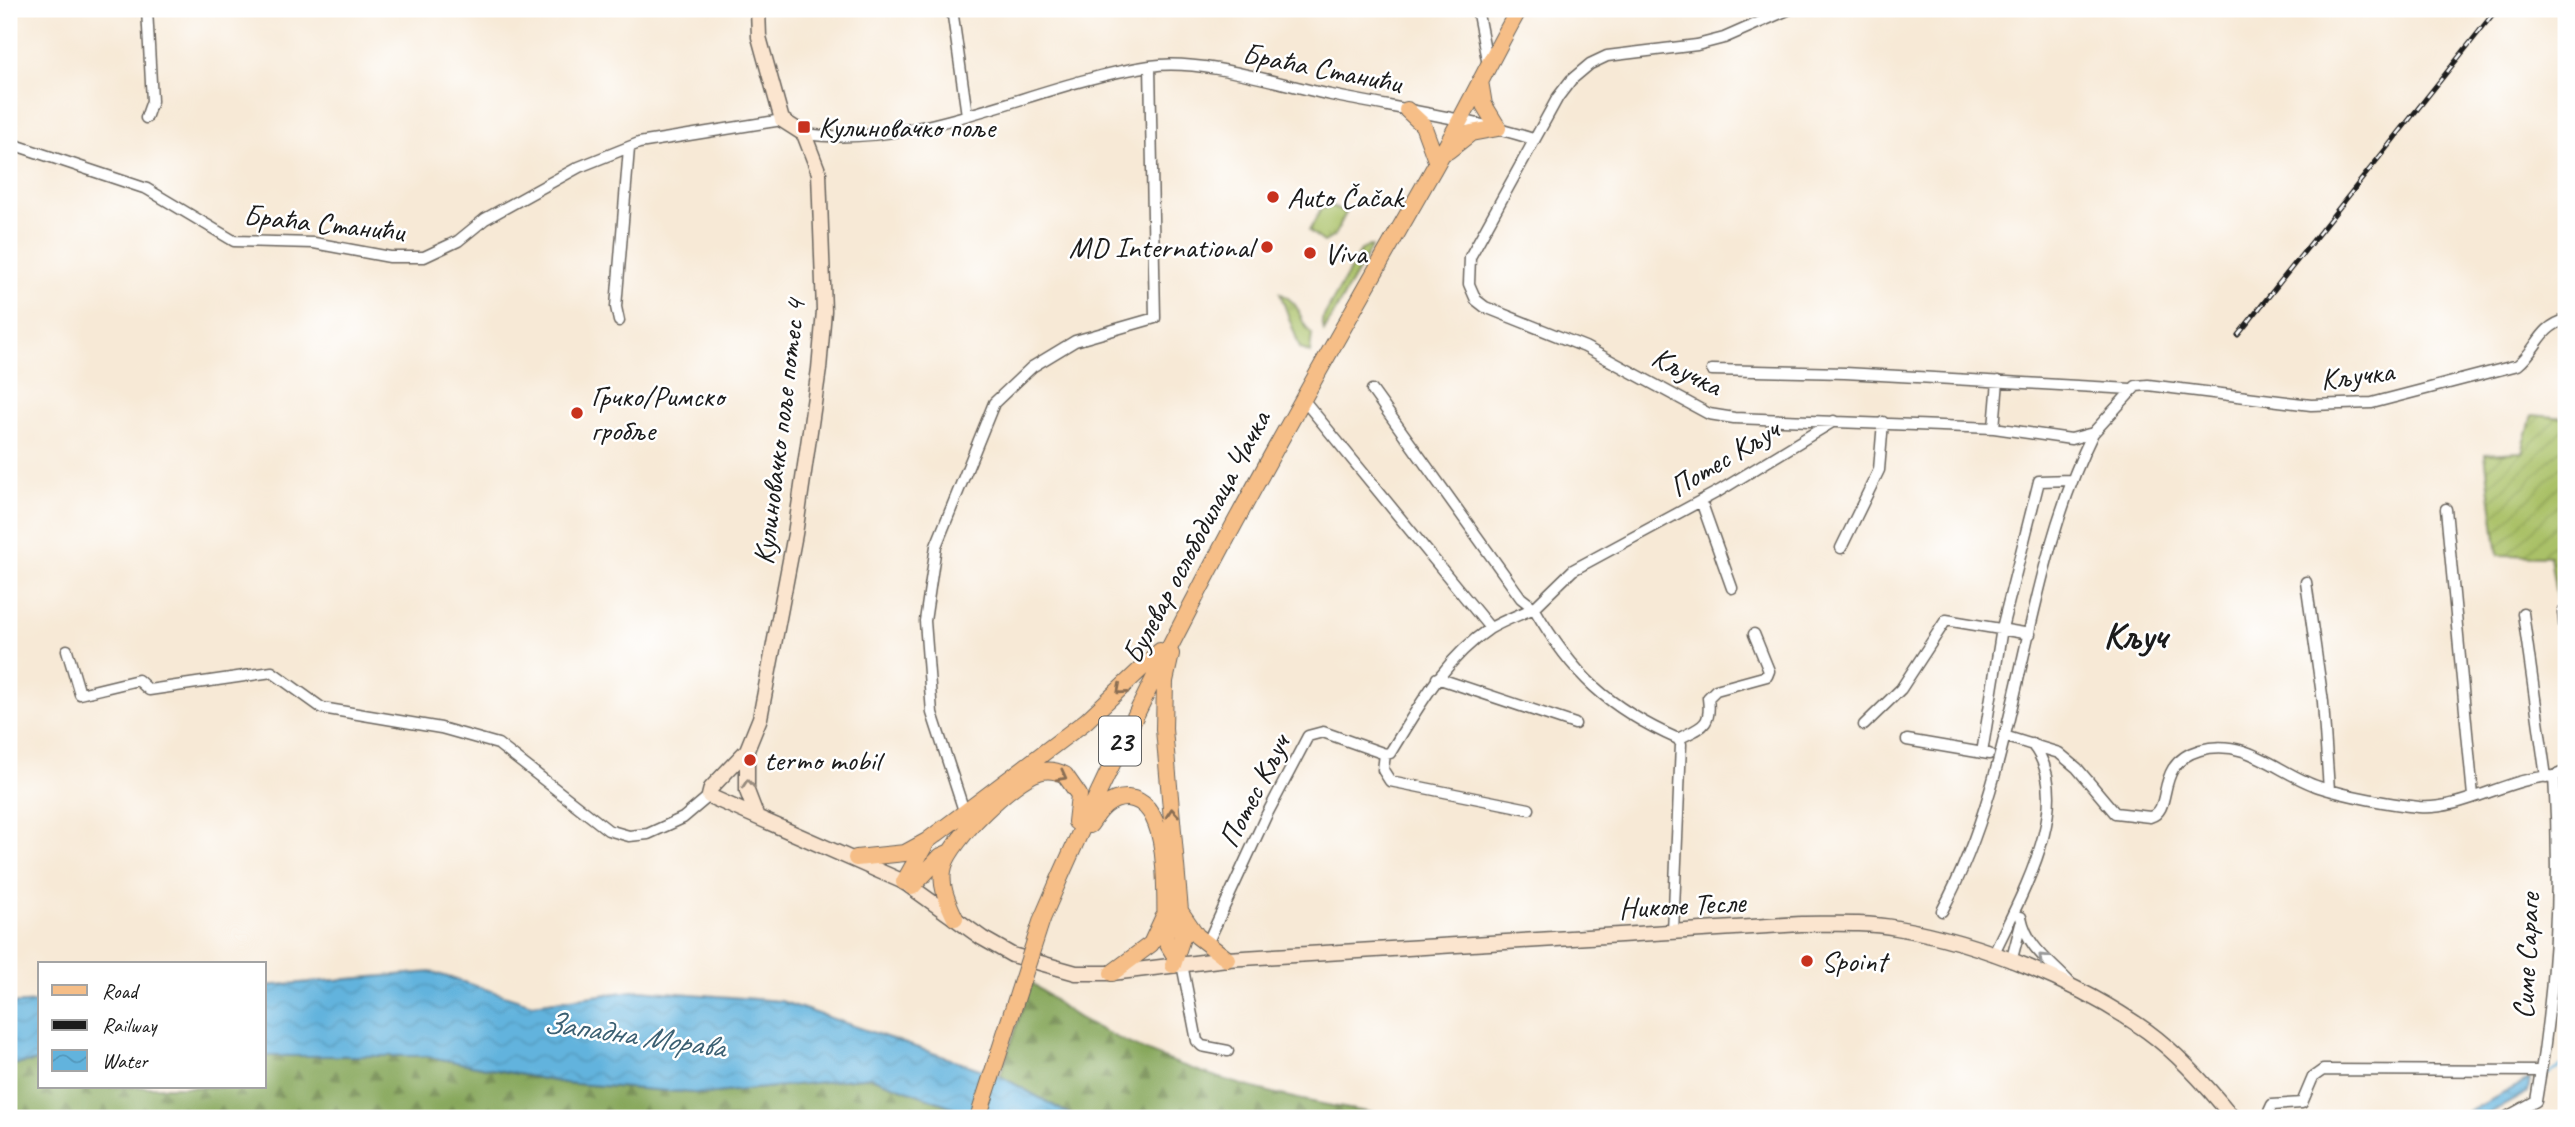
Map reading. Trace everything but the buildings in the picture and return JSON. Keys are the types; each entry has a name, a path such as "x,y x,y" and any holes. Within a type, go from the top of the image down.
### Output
{"main road":[{"name":"Булевар ослободилаца Чачка","path":"978,1118 1042,919 1131,718 1302,398 1437,163 1519,9"},
{"path":"1407,110 1423,125 1431,140 1437,163 1471,133 1498,128 1484,105 1480,81"},
{"path":"856,858 905,853 927,841 1086,721 1171,643"},
{"path":"1171,643 1165,681 1164,729 1172,914 1166,941 1177,962"},
{"path":"954,918 942,881 945,861 967,832 1028,777 1047,770 1065,775 1078,791 1080,804 1074,828 1075,842"},
{"path":"1075,842 1108,803 1125,798 1144,805 1161,833 1172,914 1227,958"},
{"path":"908,885 927,841"},
{"path":"908,885 941,856 952,852"},
{"path":"1112,973 1151,944 1172,914"}],"street":[{"path":"146,118 152,88 147,9"},
{"path":"758,9 759,37 782,120 804,134"},
{"path":"951,9 967,115"},
{"path":"1477,9 1488,65"},
{"path":"1533,139 1565,88 1590,64 1607,56 1697,45 1724,38 1790,9"},
{"name":"Браћа Станићи","path":"804,134 825,137 939,123 1083,79 1150,66 1178,64 1498,128 1533,139"},
{"path":"965,814 932,713 925,621 936,546 994,403 1032,367 1075,341 1155,318 1150,66"},
{"name":"Браћа Станићи","path":"9,143 147,188 220,236 234,241 314,243 390,257 424,257 458,241 485,219 579,167 660,138 782,120"},
{"name":"Кулиновачко поље потес 4","path":"757,817 747,792 747,750 763,705 795,534 819,369 824,311 822,192 819,173 804,134"},
{"name":"Кључка","path":"1533,139 1470,257 1467,273 1476,300 1502,316 1585,347 1709,414 1734,418 1994,428 2071,439 2093,433"},
{"path":"619,321 616,307 629,148"},
{"name":"Кључка","path":"1712,370 1845,373 2131,389 2148,385 2311,405 2372,403 2518,365 2526,358 2544,331 2566,320"},
{"path":"1994,428 1998,381"},
{"path":"1942,911 1974,843 1999,756 2055,531 2071,480 2093,433 2131,389"},
{"path":"1372,390 1521,598 1534,608 1549,634 1585,682 1638,721 1678,739 1682,744 1674,932"},
{"path":"1302,398 1490,628"},
{"name":"Потес Кључ","path":"1207,944 1266,816 1308,736 1323,732 1385,754 1390,753 1437,678 1469,644 1490,628 1534,608 1573,570 1701,500 1835,420"},
{"path":"1841,548 1879,470 1882,422"},
{"path":"1982,753 2002,628 2039,481 2071,480"},
{"path":"1701,500 1732,588"},
{"path":"2446,509 2473,796"},
{"path":"2306,582 2323,702 2329,790"},
{"path":"2563,612 2566,643"},
{"name":"Симе Сараге","path":"2505,1118 2536,1101 2553,954 2550,776 2522,614"},
{"path":"1864,725 1901,689 1946,620 2030,634"},
{"path":"1678,739 1706,724 1710,718 1708,698 1717,690 1768,676 1769,671 1754,634"},
{"path":"67,650 80,694 138,680 149,690 272,672 322,708 441,728 498,744 531,767 589,817 608,830 629,836 648,834 682,818 709,796 856,858 908,885 954,918"},
{"path":"1437,678 1575,723"},
{"path":"2004,736 2047,748 2068,760 2110,810 2121,815 2154,816 2161,809 2172,766 2201,750 2225,749 2257,754 2307,782 2329,790 2417,807 2445,805 2566,771"},
{"path":"1907,740 1999,756"},
{"path":"1993,955 2022,895 2049,807 2049,773 2032,744"},
{"name":"Кулиновачко поље потес 4","path":"709,796 711,788 747,750"},
{"path":"1385,754 1382,770 1390,781 1529,809"},
{"path":"2049,773 2059,762 2068,760"},
{"path":"2011,962 2021,917 2022,895"},
{"path":"2021,917 2025,934 2034,949 2078,992"},
{"name":"Николе Тесле","path":"954,918 1012,956 1076,973 1112,973 1177,962 1227,958 1801,924 1863,925 1926,934 2011,962 2119,1013 2149,1033 2205,1084 2233,1118"},
{"path":"1177,962 1197,1041 1202,1046 1228,1051"},
{"path":"2266,1118 2272,1105 2302,1103 2313,1077 2323,1070 2541,1071"}],"green space":[{"path":"1332,206 1346,213 1334,236 1324,242 1309,231 1321,209"},
{"path":"1372,246 1324,331 1322,320 1361,250"},
{"path":"1280,293 1294,303 1303,323 1312,334 1310,353 1300,348"},
{"path":"2532,415 2566,418 2566,640 2563,640 2550,556 2498,555 2485,454 2522,452"},
{"path":"1031,982 1079,1018 1157,1056 1198,1071 1282,1095 1411,1118 1076,1118 1000,1076"},
{"path":"266,1056 425,1056 564,1083 706,1094 871,1077 957,1109 959,1118 9,1118 9,1065 38,1061 38,1088 266,1088"}],"water":[{"name":"Западна Морава","path":"432,972 532,1004 640,990 781,1001 1000,1076 1076,1118 983,1118 871,1077 706,1094 564,1083 425,1056 266,1056 266,986"},
{"path":"38,1002 38,1061 9,1065 9,1004"},
{"path":"2530,1079 2528,1092 2481,1118 2457,1118"}],"waterway":[{"path":"2548,1074 2566,1064"}],"railway":[{"path":"2238,335 2497,9"}],"place":[{"name":"Кулиновачко поље","path":"804,127"},
{"name":"Auto Čačak","path":"1273,197"},
{"name":"MD International","path":"1267,247"},
{"name":"Viva","path":"1310,253"},
{"name":"Грчко/Римско гробље","path":"577,413"},
{"name":"termo mobil","path":"750,760"},
{"name":"Spoint","path":"1807,961"}],"district":[{"name":"Кључ","path":"2135,635"}]}
